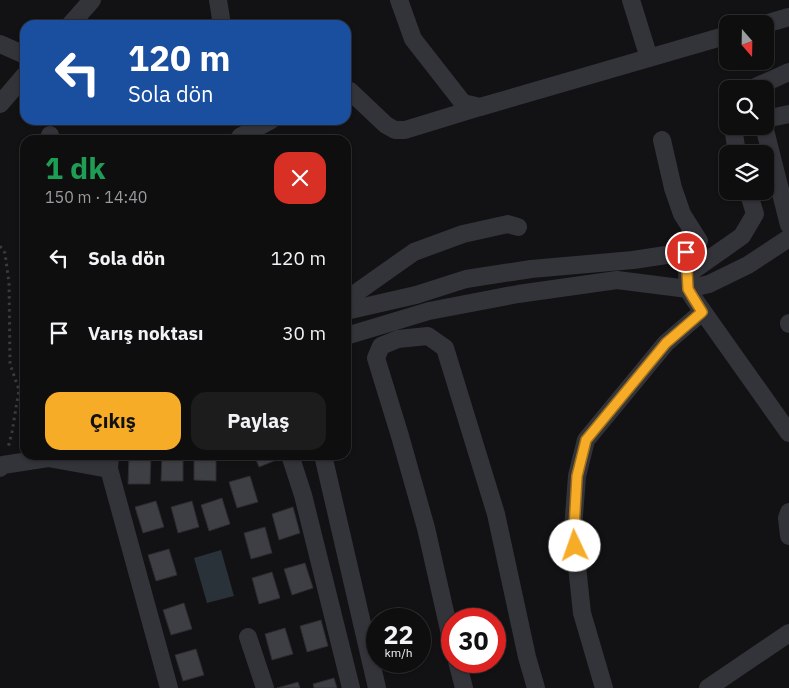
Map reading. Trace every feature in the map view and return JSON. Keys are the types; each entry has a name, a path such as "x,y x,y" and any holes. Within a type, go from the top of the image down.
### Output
{"street":[{"path":"74,20 92,0"},
{"path":"218,0 221,20"},
{"path":"399,0 413,39 463,104 480,107"},
{"path":"631,0 649,58"},
{"path":"774,21 789,17"},
{"path":"351,92 386,125 395,130 405,130 719,38"},
{"path":"0,44 20,53"},
{"path":"771,80 789,72"},
{"path":"2,98 20,80"},
{"path":"774,117 789,114"},
{"path":"239,132 258,125"},
{"path":"766,135 789,225"},
{"path":"351,310 416,295 466,279 532,269 633,260 686,252 699,241 682,214 673,188 662,140"},
{"path":"688,281 742,236 755,214 751,200"},
{"path":"351,296 414,252 463,234 508,224 518,227"},
{"path":"351,334 429,310 518,294 617,280 688,281 709,284 748,265 789,238"},
{"path":"686,252 688,281 694,299 789,433"},
{"path":"604,688 582,613 574,529 577,476 586,440 666,343 702,312"},
{"path":"444,608 426,528 376,358 381,346 398,339 428,336 445,348 496,514 527,657 536,688"},
{"path":"1,467 38,460"},
{"path":"79,460 110,462 168,688"},
{"path":"292,460 303,495 351,688"},
{"path":"324,460 377,688"},
{"path":"789,512 787,518 789,536"},
{"path":"708,688 789,633"},
{"path":"248,637 265,688"},
{"path":"460,673 464,688"}],"path":[{"path":"0,246 5,252 9,283 10,364 19,390 12,432 1,467"}],"shaded area":[{"path":"221,550 234,596 207,603 194,558"}],"building":[{"path":"129,460 151,460 150,484 128,484"},
{"path":"162,460 183,460 183,481 161,481"},
{"path":"194,460 216,460 216,481 194,480"},
{"path":"256,460 276,460 259,467"},
{"path":"250,476 258,502 237,508 229,482"},
{"path":"222,498 230,524 209,531 201,505"},
{"path":"156,501 164,527 143,533 135,507"},
{"path":"192,501 199,527 178,533 171,507"},
{"path":"293,507 300,533 279,540 272,514"},
{"path":"265,527 272,553 251,559 244,533"},
{"path":"169,549 177,575 156,581 148,555"},
{"path":"305,563 313,588 292,595 284,569"},
{"path":"272,572 280,598 259,604 252,578"},
{"path":"184,603 192,629 171,635 163,610"},
{"path":"321,620 328,646 307,652 300,626"},
{"path":"285,628 293,654 272,660 265,634"},
{"path":"196,649 204,675 183,681 175,655"},
{"path":"334,678 337,688 314,688 313,684"},
{"path":"298,682 300,688 277,688"}],"route":[{"path":"575,546 577,476 586,440 666,343 702,312 688,289 686,252"}]}
